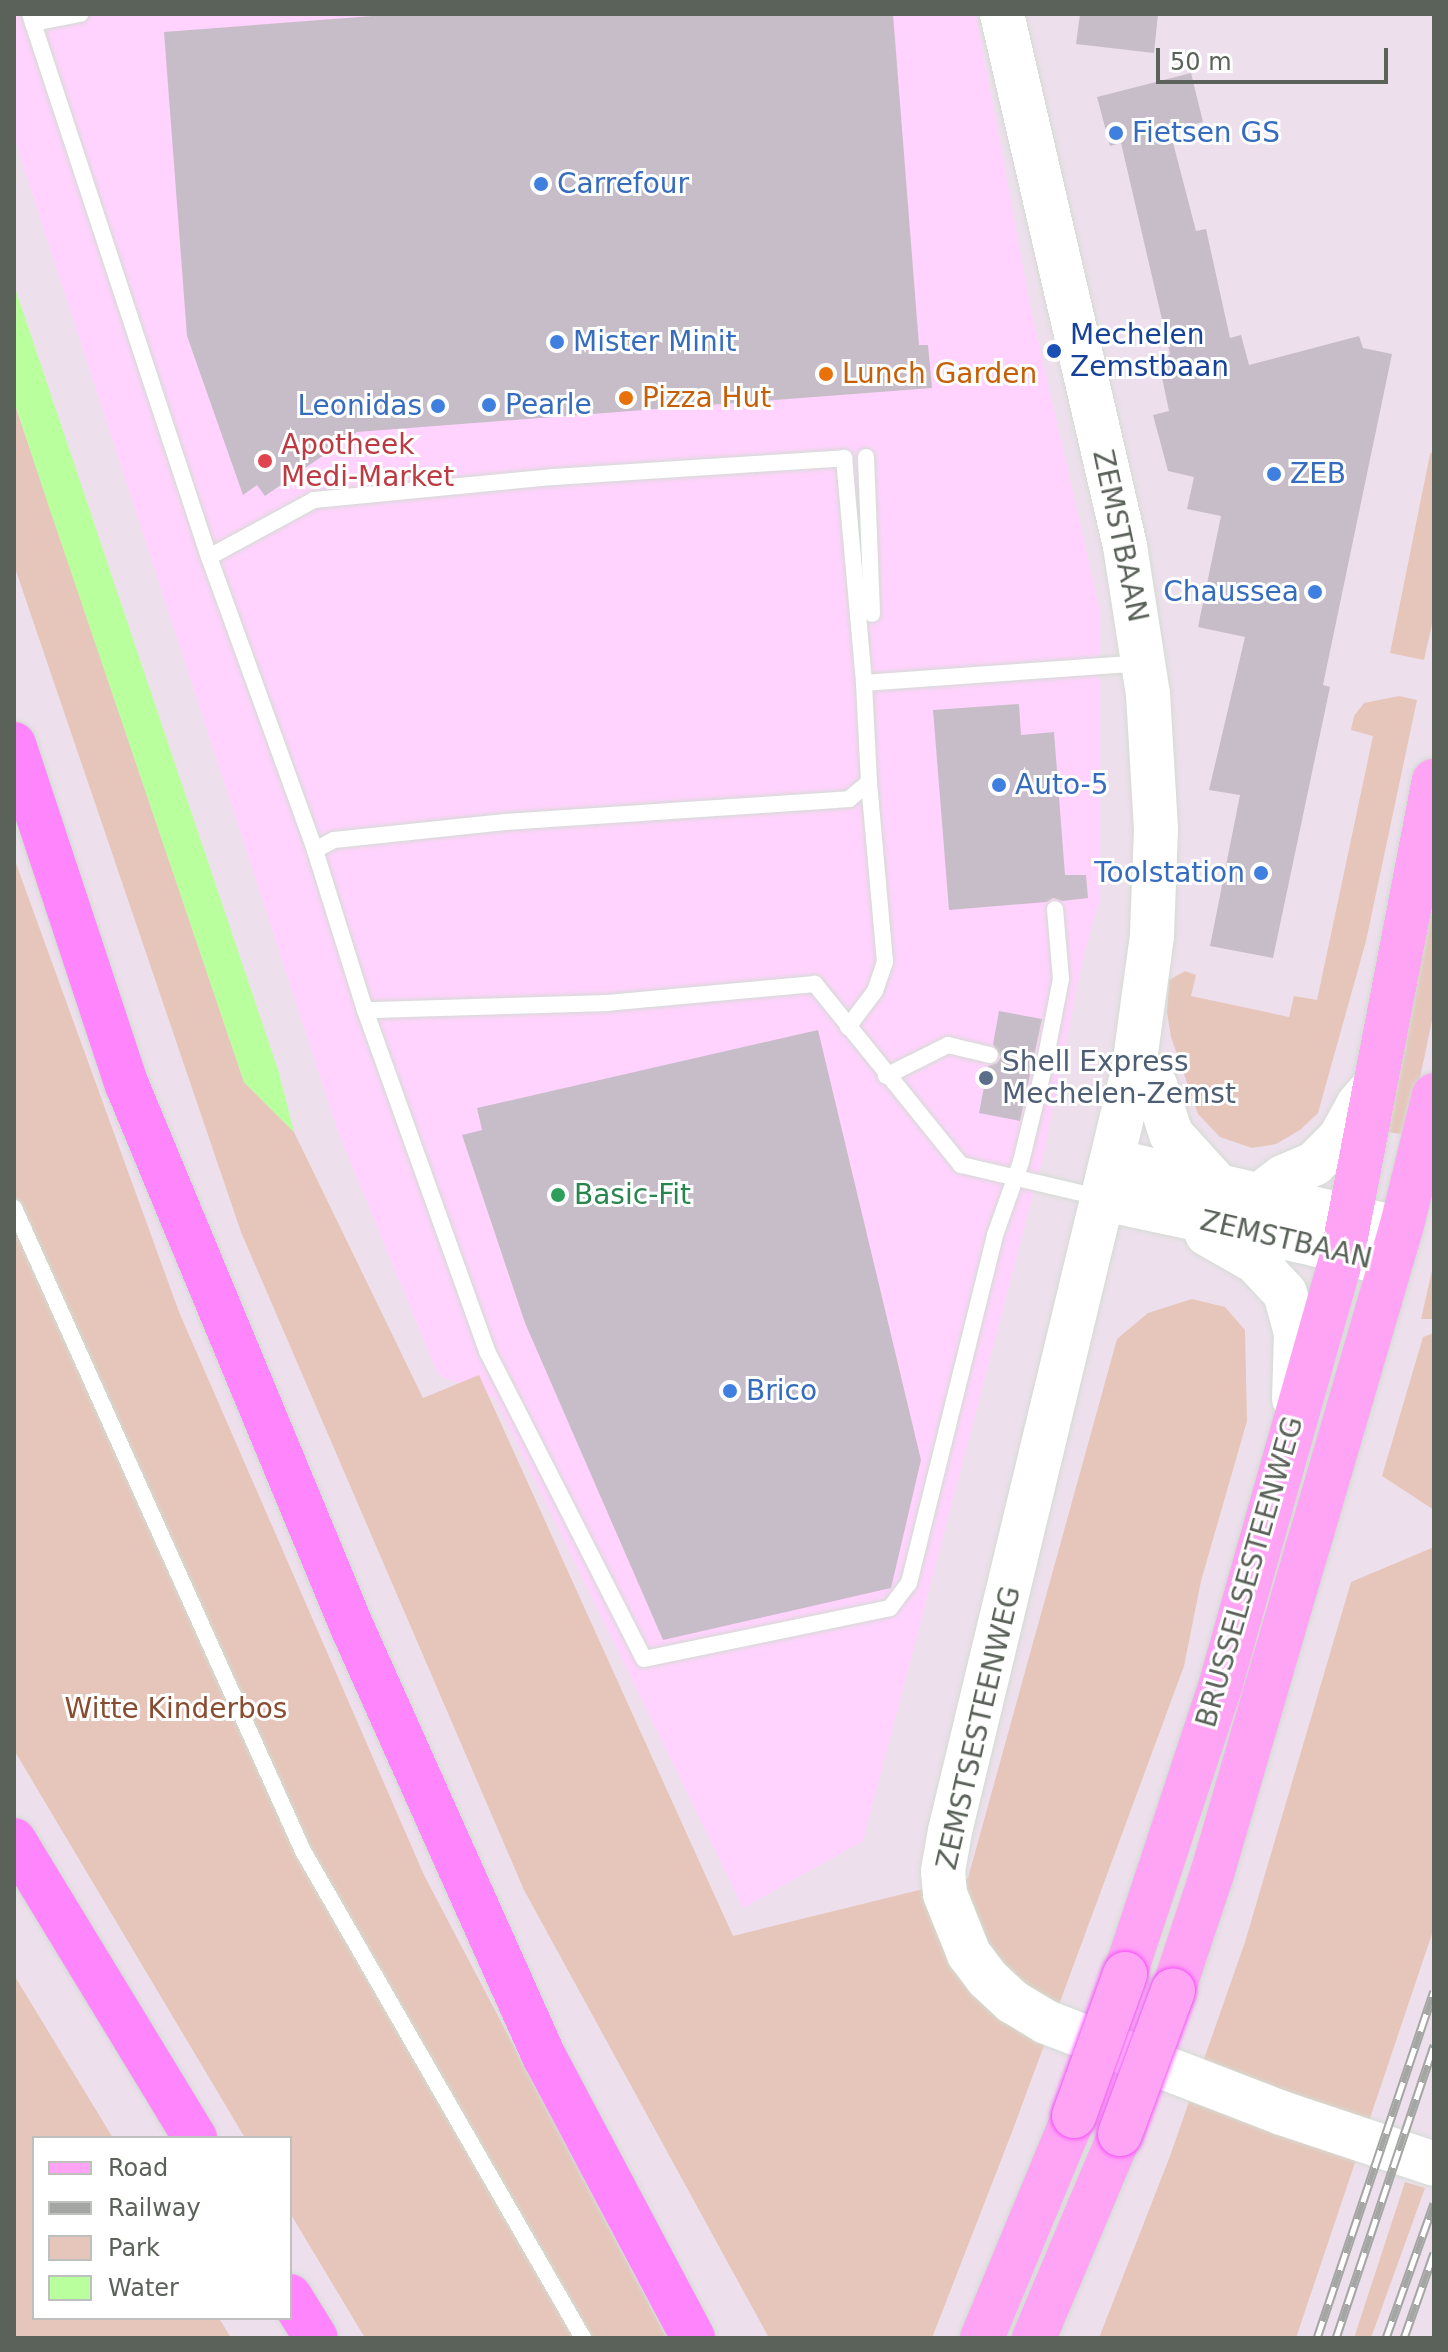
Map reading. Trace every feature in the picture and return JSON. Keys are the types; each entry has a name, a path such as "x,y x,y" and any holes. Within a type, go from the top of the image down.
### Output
{"highway":[{"path":"14,744 127,1085 352,1627 545,2058 693,2338"},
{"path":"14,1840 194,2136"},
{"path":"292,2299 316,2338"}],"main road":[{"name":"BRUSSELSESTEENWEG","path":"982,2338 1074,2116 1125,1974 1221,1683 1346,1235 1434,781"},
{"name":"BRUSSELSESTEENWEG","path":"1034,2338 1120,2134 1212,1874 1396,1247 1434,1095"}],"street":[{"name":"ZEMSTBAAN","path":"1002,14 1125,546 1144,663 1155,861 1152,936 1134,1067 1086,1277"},
{"name":"ZEMSTBAAN","path":"1134,1067 1155,1085 1171,1134 1239,1192"},
{"name":"ZEMSTBAAN","path":"1239,1192 1314,1164 1340,1138 1358,1105 1373,1088"},
{"name":"ZEMSTBAAN","path":"1108,1180 1239,1192 1346,1235"},
{"name":"ZEMSTBAAN","path":"1108,1180 1182,1216 1218,1242 1256,1262 1285,1293 1296,1333 1293,1420"},
{"name":"ZEMSTBAAN","path":"1182,1216 1346,1235 1396,1247"},
{"name":"ZEMSTSESTEENWEG","path":"1086,1277 950,1831 943,1871 951,1916 969,1954 988,1979 1013,2002 1046,2022 1282,2113 1434,2164"}],"lane":[{"path":"80,14 31,18 209,557 315,850 365,1010 488,1353 644,1659 890,1608 909,1583 995,1235 1015,1179 1061,979 1055,909"},
{"path":"866,457 872,614"},
{"path":"209,557 314,500 554,477 844,458 885,962 875,991 848,1027"},
{"path":"864,683 1144,663"},
{"path":"315,850 334,840 505,822 849,799 869,782"},
{"path":"365,1010 608,1003 815,984 886,1076 961,1165 1015,1179 1108,1180"},
{"path":"886,1076 948,1045 990,1055"},
{"path":"14,1208 303,1851 583,2338"}],"shaded area":[{"path":"14,14 976,14 1030,304 1100,611 1100,898 1083,958 1043,1157 863,1841 743,1908 495,1398 438,1375 338,1132 14,138"}],"green space":[{"path":"14,402 244,1082 294,1132 423,1398 479,1375 733,1936 968,1878 1117,1339 1148,1313 1192,1299 1225,1307 1245,1330 1247,1421 1201,1581 1184,1666 1012,2132 932,2338 769,2338 524,1890 241,1232 14,565"},
{"path":"1434,451 1434,615 1424,660 1390,653 1430,454"},
{"path":"1399,696 1417,700 1366,941 1318,1113 1300,1130 1276,1144 1252,1148 1220,1137 1198,1114 1171,1037 1167,1012 1169,980 1185,971 1196,975 1191,996 1289,1017 1294,996 1317,1000 1373,736 1351,730 1354,716 1364,703"},
{"name":"Witte Kinderbos","path":"14,858 179,1312 424,1875 667,2338 365,2338 292,2216 292,2136 244,2136 14,1750"},
{"path":"1434,870 1434,1011 1408,1135 1387,1132"},
{"path":"1434,1262 1434,1319 1421,1319"},
{"path":"1434,1333 1434,1510 1382,1476 1423,1337"},
{"path":"1434,1547 1434,1928 1296,2338 1099,2338 1170,2156 1245,1942 1351,1582"},
{"path":"14,1975 112,2136 32,2136 32,2320 220,2320 231,2338 14,2338"},
{"path":"1405,2182 1425,2188 1371,2338 1354,2338"}],"water":[{"path":"14,285 279,1073 294,1132 244,1082 48,504 14,401"}],"building":[{"name":"Carrefour","path":"399,14 893,14 919,345 928,345 932,388 357,432 265,496 257,485 243,495 187,336 164,32"},
{"path":"1080,14 1158,14 1154,53 1076,44"},
{"path":"1191,73 1203,122 1170,131 1196,231 1206,229 1230,338 1241,335 1249,365 1359,336 1363,348 1392,354 1323,685 1330,687 1273,958 1210,946 1240,795 1209,790 1245,637 1198,627 1221,516 1187,509 1194,477 1168,471 1153,415 1169,411 1159,363 1170,354 1121,143 1110,146 1097,97"},
{"name":"Auto-5","path":"1019,704 1021,735 1054,732 1065,875 1086,875 1088,898 1062,901 1053,898 1047,902 949,910 933,710"},
{"path":"999,1011 1042,1019 1020,1121 979,1113 988,1066 997,1063 1001,1057 993,1044"},
{"name":"Brico","path":"818,1030 921,1460 891,1588 663,1640 525,1323 462,1135 482,1130 477,1108"}],"railway":[{"path":"1317,2338 1434,1991"},
{"path":"1336,2338 1434,2045"},
{"path":"1386,2338 1434,2203"},
{"path":"1404,2338 1434,2253"}],"place":[{"name":"Fietsen GS","path":"1116,133"},
{"name":"Carrefour","path":"541,184"},
{"name":"Mister Minit","path":"557,342"},
{"name":"Mechelen Zemstbaan","path":"1054,351"},
{"name":"Lunch Garden","path":"826,374"},
{"name":"Pizza Hut","path":"626,398"},
{"name":"Pearle","path":"489,405"},
{"name":"Leonidas","path":"438,406"},
{"name":"Apotheek Medi-Market","path":"265,461"},
{"name":"ZEB","path":"1274,474"},
{"name":"Chaussea","path":"1315,592"},
{"name":"Auto-5","path":"999,785"},
{"name":"Toolstation","path":"1261,873"},
{"name":"Shell Express Mechelen-Zemst","path":"986,1078"},
{"name":"Basic-Fit","path":"558,1195"},
{"name":"Brico","path":"730,1391"}]}
